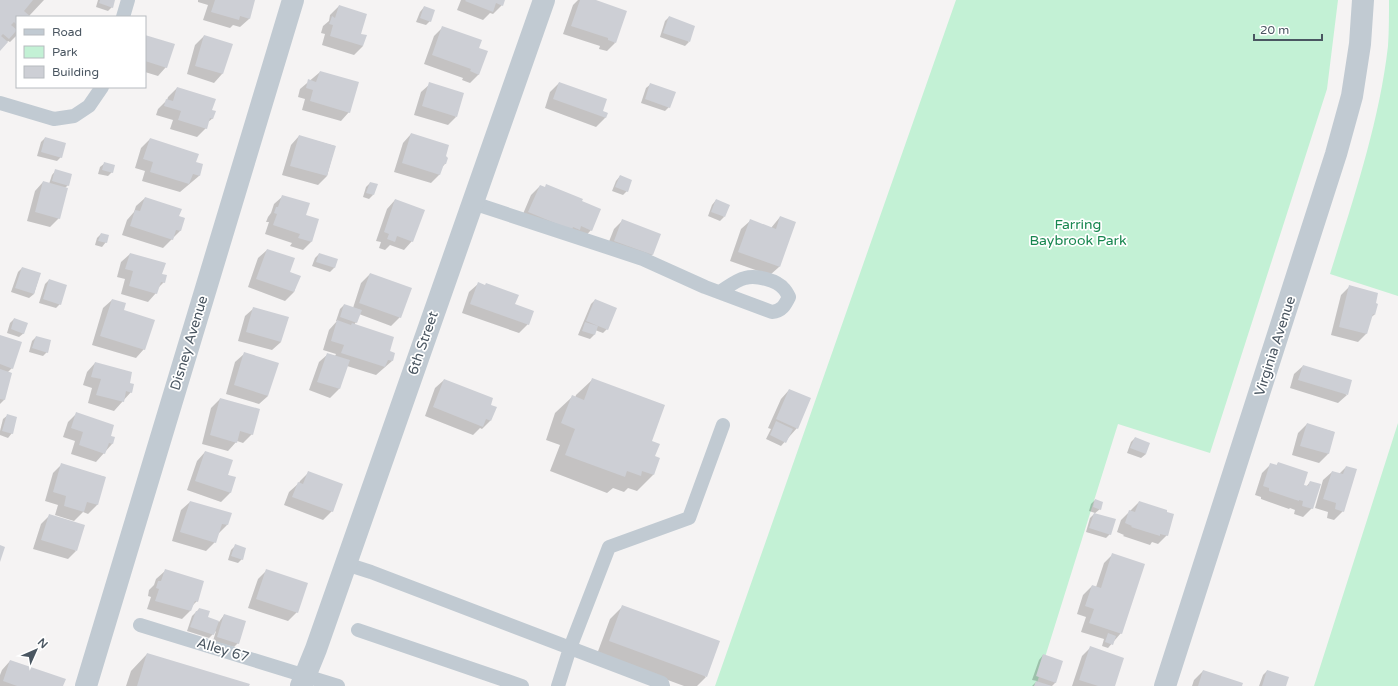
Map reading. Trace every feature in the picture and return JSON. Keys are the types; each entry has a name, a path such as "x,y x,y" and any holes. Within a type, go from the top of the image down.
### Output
{"street":[{"name":"Disney Avenue","path":"86,686 293,0"},
{"name":"6th Street","path":"304,681 544,0"},
{"name":"Virginia Avenue","path":"1165,686 1336,154 1352,96 1360,44 1363,0"}],"lane":[{"path":"123,16 128,0"},
{"path":"0,103 54,119 74,116 89,106 101,88"},
{"path":"472,203 643,259 705,287 720,292"},
{"path":"558,686 570,648 609,547 689,518 723,425"},
{"path":"346,564 371,572 662,683 663,686"},
{"name":"Alley 67","path":"140,625 304,681 338,686"},
{"path":"358,630 522,686"}],"green space":[{"name":"Farring Baybrook Park","path":"956,0 1338,0 1327,89 1210,453 1118,424 1036,686 715,686"},
{"path":"1389,0 1398,0 1398,296 1330,274 1348,218 1372,133 1384,75 1388,46"},
{"path":"1398,423 1398,686 1314,686"}],"building":[{"path":"0,0 33,0 24,11 30,16 16,16 16,24 14,22 11,25 16,29 16,31 9,39 3,34 1,36 8,42 0,51"},
{"path":"100,0 115,0 113,8 99,3"},
{"path":"215,0 255,0 250,19 240,16 239,20 211,12"},
{"path":"505,0 503,6 496,3 493,12 465,1"},
{"path":"580,0 596,0 627,11 616,43 608,40 608,38 571,26"},
{"path":"339,5 367,14 361,34 367,35 363,46 330,36 333,25 329,24 332,16 335,18"},
{"path":"424,6 435,10 431,22 420,18"},
{"path":"669,16 695,26 690,42 663,33"},
{"path":"442,26 482,40 479,48 488,51 479,75 470,71 471,69 432,55"},
{"path":"146,35 175,44 167,68 146,61"},
{"path":"204,35 233,44 223,74 195,66"},
{"path":"320,71 359,82 350,113 310,101 313,90 306,88 308,79 316,82"},
{"path":"429,82 464,93 457,117 422,106"},
{"path":"559,82 607,99 603,111 608,113 606,118 553,99"},
{"path":"650,83 676,92 670,108 645,99"},
{"path":"177,87 216,99 212,110 216,111 213,119 210,118 207,129 178,120 181,111 164,106 166,99 173,101"},
{"path":"411,133 449,145 446,156 448,158 440,175 402,163"},
{"path":"299,135 336,146 327,176 290,166"},
{"path":"45,137 66,143 62,158 41,152"},
{"path":"150,138 199,154 196,162 203,164 200,176 193,174 189,184 150,172 153,162 143,159"},
{"path":"104,162 115,165 113,173 102,170"},
{"path":"55,169 72,174 69,186 52,181"},
{"path":"620,175 632,180 628,192 615,187"},
{"path":"43,181 68,188 60,219 35,212"},
{"path":"370,182 378,184 374,195 366,193"},
{"path":"546,184 583,199 582,201 601,209 592,231 581,226 580,230 573,227 572,230 528,212 540,185 545,187"},
{"path":"282,195 310,203 306,215 319,219 312,242 298,238 300,234 273,225 277,214 274,213 276,207 278,207"},
{"path":"145,197 182,209 179,216 185,218 181,231 176,230 173,240 130,226 135,210 140,211"},
{"path":"395,199 425,210 413,242 397,236 395,242 387,239 389,234 384,232"},
{"path":"716,199 730,205 725,217 711,212"},
{"path":"780,216 796,222 780,267 738,252 750,219 776,229"},
{"path":"622,219 661,234 653,255 614,241"},
{"path":"101,233 109,235 107,243 98,241"},
{"path":"267,249 295,258 290,272 301,276 294,292 256,279"},
{"path":"130,253 166,263 162,274 167,275 165,283 161,282 157,294 129,286 133,271 125,269"},
{"path":"319,253 338,259 335,268 316,262"},
{"path":"22,267 41,273 34,294 15,288"},
{"path":"370,273 412,288 401,318 359,303"},
{"path":"49,279 67,285 61,305 43,299"},
{"path":"478,282 485,285 486,283 519,295 515,304 534,311 529,325 470,304"},
{"path":"1349,285 1378,293 1376,303 1378,304 1375,315 1373,314 1367,334 1339,327"},
{"path":"112,299 126,303 124,310 155,320 145,350 100,336"},
{"path":"595,299 617,308 608,330 586,321"},
{"path":"344,304 362,310 357,323 340,317"},
{"path":"253,307 289,317 281,342 246,332"},
{"path":"14,318 28,323 24,334 11,329"},
{"path":"337,320 351,325 352,323 394,337 390,351 395,353 393,361 388,360 385,367 341,353 344,345 331,341"},
{"path":"585,322 598,326 595,335 582,331"},
{"path":"0,335 22,342 13,369 0,364"},
{"path":"36,336 51,340 48,353 32,348"},
{"path":"244,352 279,363 268,396 234,385"},
{"path":"327,353 350,360 340,389 317,382"},
{"path":"95,362 132,372 130,383 134,384 132,393 126,391 124,402 96,395 101,379 91,377"},
{"path":"1303,365 1352,380 1348,395 1298,380"},
{"path":"0,369 12,373 5,400 0,399"},
{"path":"592,378 665,405 652,441 660,444 655,456 660,458 654,475 642,471 641,476 627,471 625,477 565,455 575,429 561,423 572,395 584,400"},
{"path":"444,379 493,398 491,405 497,407 491,421 486,419 483,427 433,407"},
{"path":"789,389 811,398 798,429 776,419"},
{"path":"220,398 260,409 253,435 240,431 237,443 210,435"},
{"path":"76,412 114,425 111,436 115,437 113,444 109,443 105,454 79,445 83,432 71,428"},
{"path":"7,414 17,417 13,434 2,431"},
{"path":"776,421 793,429 786,443 770,435"},
{"path":"1307,423 1335,432 1329,454 1300,446"},
{"path":"1135,437 1150,443 1146,454 1130,448"},
{"path":"205,451 233,460 228,475 236,477 231,493 195,481"},
{"path":"1278,462 1308,472 1304,485 1308,486 1310,481 1321,484 1313,509 1302,506 1303,501 1269,491 1269,488 1263,486 1270,463 1277,465"},
{"path":"61,463 106,477 98,505 87,502 84,512 64,506 66,496 53,492"},
{"path":"1346,466 1357,469 1344,512 1335,509 1336,503 1323,499 1332,471 1343,474"},
{"path":"308,471 343,484 333,512 292,497 298,482 303,484"},
{"path":"1095,499 1103,502 1101,510 1093,507"},
{"path":"190,501 232,513 228,525 222,524 216,543 180,532"},
{"path":"1139,501 1167,510 1167,512 1174,514 1168,536 1160,534 1160,536 1131,527 1132,526 1125,523 1129,510 1135,512"},
{"path":"1094,513 1116,519 1111,535 1089,528"},
{"path":"49,514 85,525 77,551 41,540"},
{"path":"235,544 246,548 243,560 231,556"},
{"path":"0,545 5,547 0,562"},
{"path":"1112,553 1145,564 1122,634 1089,623 1094,609 1085,606 1092,585 1101,588"},
{"path":"165,569 204,581 198,602 195,601 191,611 155,601 159,589 156,588 158,581 161,581"},
{"path":"266,569 308,583 298,613 256,599"},
{"path":"622,605 720,641 707,677 609,641"},
{"path":"199,608 210,611 208,617 219,621 214,635 190,627 196,611 198,611"},
{"path":"224,614 246,621 239,644 217,637"},
{"path":"1108,633 1116,636 1113,645 1105,642"},
{"path":"1090,646 1124,658 1115,686 1098,686 1079,680"},
{"path":"147,653 250,684 249,686 137,686"},
{"path":"1043,654 1063,661 1056,683 1036,676"},
{"path":"10,660 66,679 63,686 17,686 3,681"},
{"path":"1203,670 1243,683 1242,686 1198,686"},
{"path":"1267,670 1289,677 1286,686 1262,686"},
{"path":"1036,681 1052,686 1034,686"}]}
